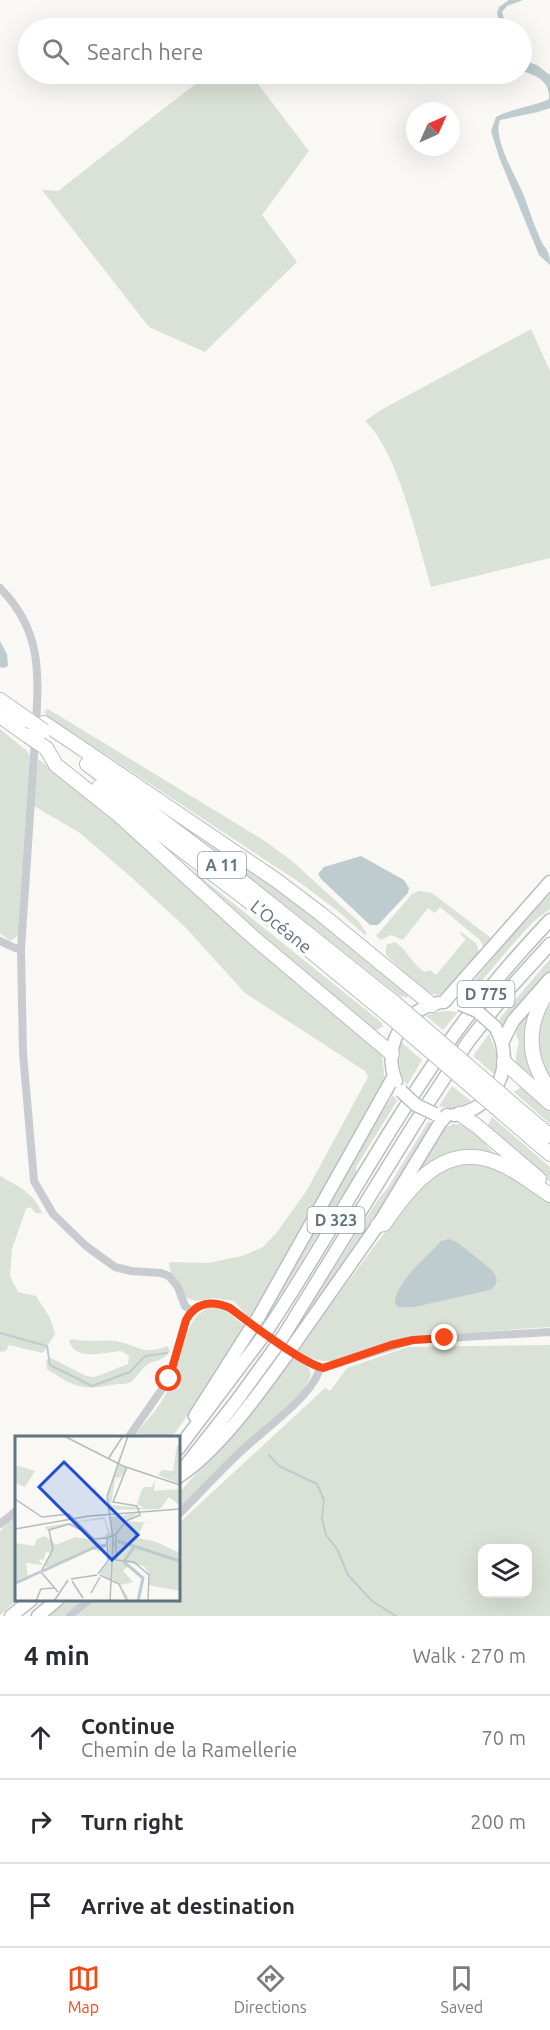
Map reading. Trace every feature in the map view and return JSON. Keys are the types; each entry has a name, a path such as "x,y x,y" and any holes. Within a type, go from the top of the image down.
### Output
{"highway":[{"name":"L’Océane","path":"0,700 44,747 391,1009"},
{"name":"L’Océane","path":"0,716 29,729 44,727 201,849 506,1107 550,1154"},
{"path":"44,727 276,880 438,1004"},
{"path":"44,747 56,765 120,816 253,937 392,1054"},
{"path":"438,1004 550,882"},
{"path":"532,903 550,890"},
{"name":"D 775","path":"428,1073 500,976 550,920"},
{"name":"D 775","path":"441,1082 497,1005 550,944"},
{"path":"502,1043 513,1021 550,979"},
{"path":"550,989 537,1011 532,1026 531,1044 535,1065 550,1090"},
{"path":"180,1475 197,1465 245,1410 286,1356 378,1225 447,1114 478,1107 492,1094 502,1077 504,1062 502,1043 495,1027 477,1011 460,1004 438,1004 415,1013 396,1035 392,1054 394,1076 401,1091 416,1105 447,1114 477,1126 550,1188"},
{"path":"504,1062 550,1103"},
{"name":"D 323","path":"180,1446 270,1326 428,1073"},
{"path":"179,1436 209,1395 258,1318 394,1076"},
{"name":"D 323","path":"180,1473 284,1335 441,1082"},
{"name":"L’Océane","path":"506,1107 550,1136"},
{"path":"378,1225 384,1224 409,1190 425,1173 435,1166 459,1158 471,1157 495,1161 550,1195"},
{"path":"11,1616 29,1601"},
{"path":"38,1616 55,1601"}],"street":[{"path":"0,588 18,609 26,624 33,640 38,674 21,949 23,1053 34,1181 53,1214 86,1246 115,1267 169,1276 178,1287 185,1306 191,1311"},
{"path":"0,941 21,949"},
{"path":"129,1436 169,1379 186,1320 191,1311 208,1303 219,1303 230,1308 299,1356 320,1367 330,1367 391,1345 413,1340 550,1332"},
{"path":"180,1513 236,1456 301,1398 319,1374 320,1367"},
{"path":"0,1524 15,1512"},
{"path":"70,1616 87,1601"}],"shaded area":[{"path":"509,0 523,0 507,6 502,12 504,18 498,18 499,7"},
{"path":"532,63 550,75 550,108 500,120 498,128 506,158 524,196 541,241 548,252 550,265 539,255 499,157 491,131 496,117 549,99 545,83 532,75"},
{"path":"195,84 258,84 309,151 262,215 297,262 205,352 149,327 42,190 58,191"},
{"path":"531,329 550,371 550,558 431,587 397,475 377,435 365,421 381,410"},
{"path":"0,641 7,654 8,666 3,668 0,667"},
{"path":"48,709 265,841 292,861 359,922 367,934 365,935 302,884 47,716 44,712"},
{"path":"0,729 30,756 19,930 17,937 10,941 0,933"},
{"path":"38,759 107,812 382,1053 385,1083 253,1315 249,1318 234,1301 213,1298 197,1301 187,1298 170,1270 169,1262 208,1263 242,1256 263,1247 278,1231 307,1190 368,1077 365,1071 245,993 185,927 132,878 80,833 34,806"},
{"path":"178,821 247,864 409,992 407,998 401,997"},
{"path":"157,842 381,1022 383,1026 374,1032 240,920"},
{"path":"361,856 404,880 409,888 408,893 378,925 370,925 318,874 324,867"},
{"path":"419,891 432,893 491,938 483,947 480,940 440,907 435,913 428,908 403,940 391,935 381,940 376,936 412,894"},
{"path":"550,894 550,909 534,921 468,997 462,996 516,929"},
{"path":"461,932 476,943 479,952 450,988 439,995 432,994 419,986 386,955 386,945 395,942 424,972 430,970 436,975 466,939 460,934"},
{"path":"550,959 550,973 503,1025 500,1018"},
{"path":"550,1004 550,1078 541,1060 538,1041 541,1022"},
{"path":"531,1008 538,1084 524,1072 516,1061 519,1042 517,1028"},
{"path":"435,1012 458,1012 443,1030 426,1016"},
{"path":"489,1034 497,1055 495,1075 473,1056"},
{"path":"401,1042 422,1060 407,1085 400,1064"},
{"path":"452,1086 472,1102 454,1109 439,1106"},
{"path":"521,1087 550,1112 550,1124 514,1092"},
{"path":"393,1095 397,1101 356,1167 356,1173 264,1322 261,1320 363,1142"},
{"path":"492,1117 550,1167 550,1182 487,1127"},
{"path":"428,1122 433,1123 393,1195 293,1341 289,1339 387,1189"},
{"path":"453,1124 471,1129 493,1152 509,1160 498,1158 421,1172 419,1169 443,1129"},
{"path":"463,1163 488,1167 509,1175 550,1201 550,1327 417,1336 396,1340 332,1361 314,1359 298,1351 424,1182 443,1169"},
{"path":"0,1176 30,1195 42,1213 36,1213 30,1207 26,1209 12,1249 10,1276 18,1292 36,1296 50,1318 55,1334 43,1353 9,1345 6,1351 0,1352"},
{"path":"449,1239 494,1272 497,1281 495,1286 490,1290 414,1307 398,1307 395,1303 396,1295 406,1279 441,1241"},
{"path":"211,1307 223,1309 245,1328 204,1393 173,1436 135,1436 156,1410 167,1392 188,1331 202,1312"},
{"path":"72,1339 116,1341 145,1350 167,1346 170,1351 162,1359 147,1365 131,1382 102,1387 85,1387 63,1380 47,1369 46,1360 51,1358 86,1376 95,1377 128,1364 129,1356 121,1351 99,1354 77,1352 69,1341"},
{"path":"550,1345 550,1616 77,1616 94,1601 180,1601 180,1522 325,1388 330,1391 347,1368 408,1347"},
{"path":"294,1357 309,1368 311,1374 302,1391 180,1510 180,1492 252,1410"},
{"path":"15,1516 16,1601 0,1615 0,1532"},
{"path":"66,1601 82,1601 65,1616 49,1616"}],"waterway":[{"path":"0,1333 47,1346 50,1365 92,1386 130,1372 145,1356 167,1353"},
{"path":"269,1455 279,1466 317,1484 324,1500 322,1518 326,1535 337,1549 348,1575 372,1601 396,1616"}],"route":[{"path":"169,1379 186,1320 191,1311 208,1303 219,1303 230,1308 299,1356 323,1368 391,1345 413,1340 445,1338"}]}
